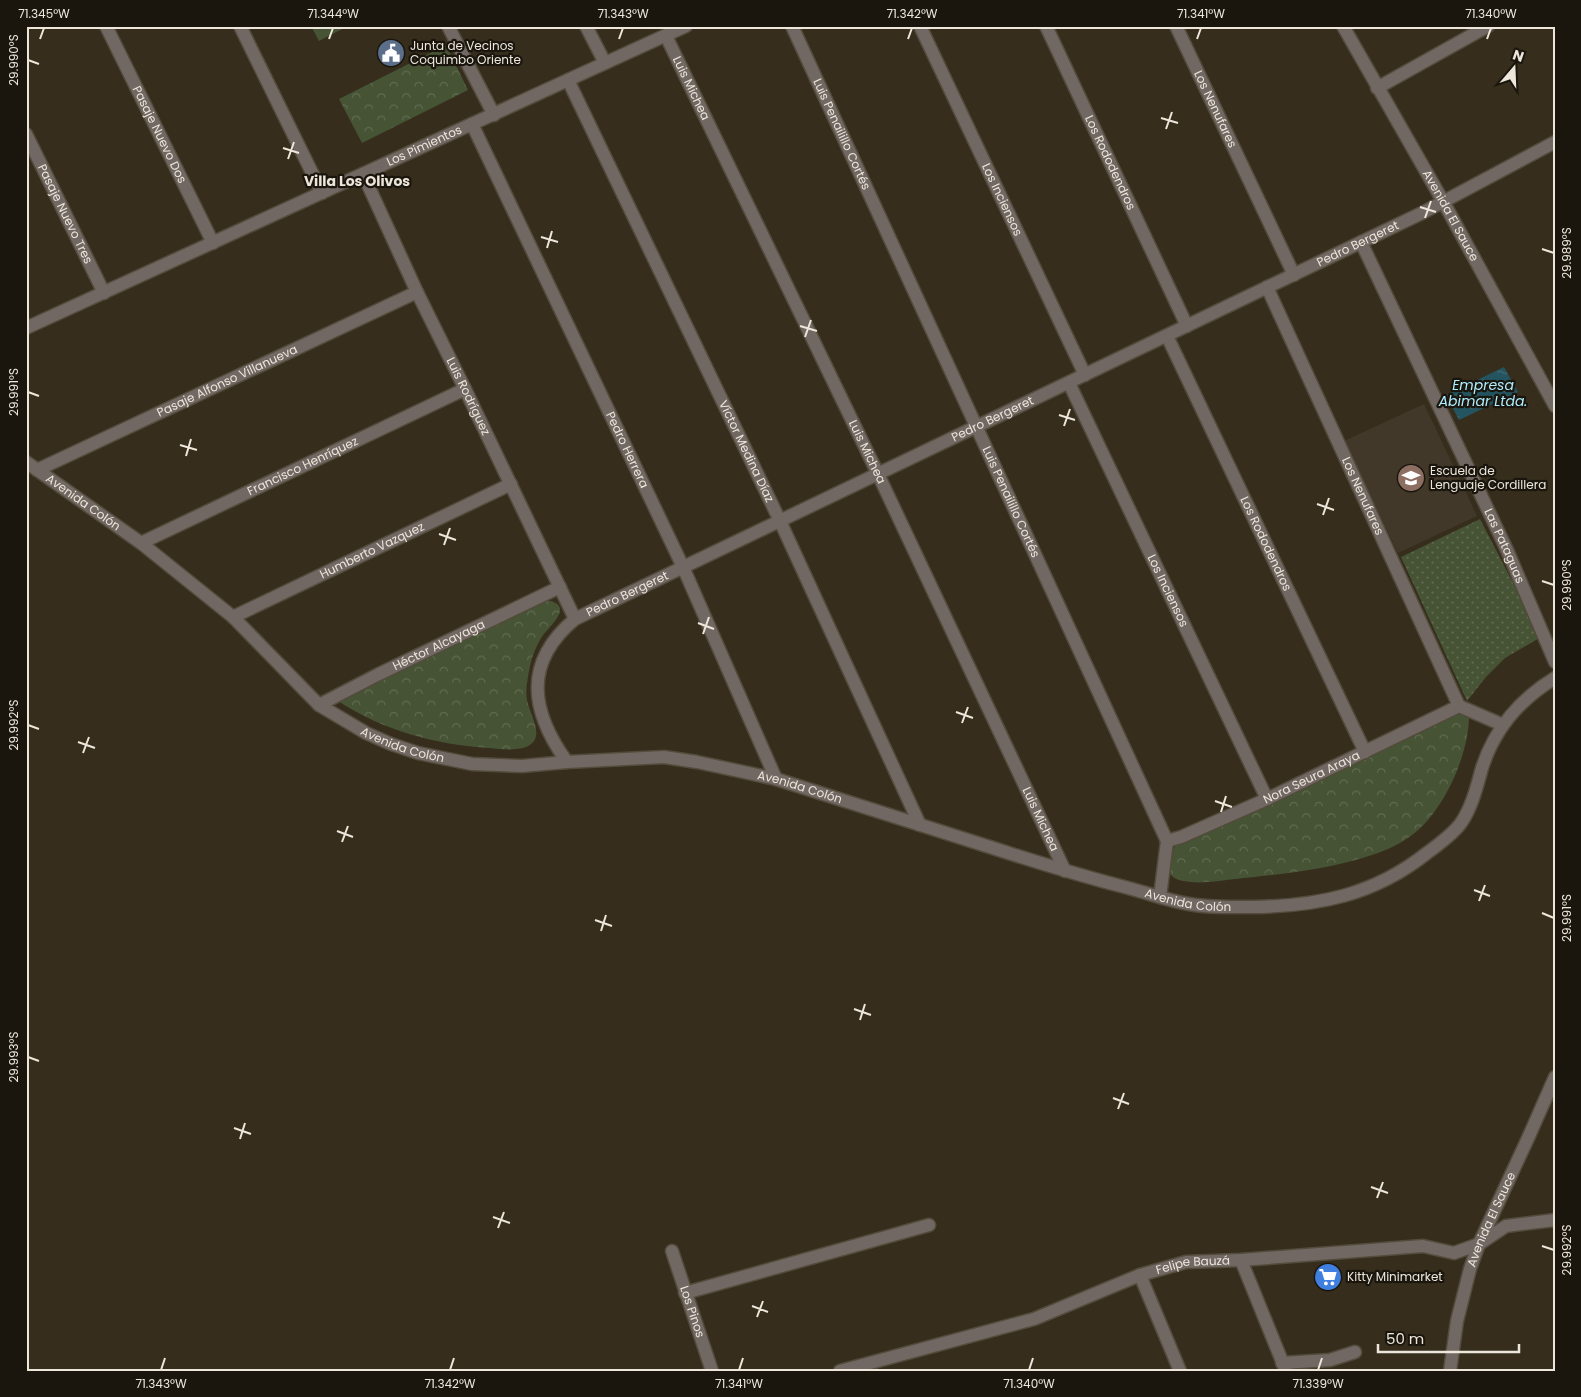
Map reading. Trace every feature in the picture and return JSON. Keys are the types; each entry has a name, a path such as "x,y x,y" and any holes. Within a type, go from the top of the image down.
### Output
{"street":[{"name":"Pasaje Nuevo Dos","path":"106,26 213,243"},
{"path":"240,26 322,193"},
{"path":"448,26 494,114"},
{"path":"586,26 605,63"},
{"name":"Los Pimientos","path":"26,328 686,26"},
{"name":"Luis Penailillo Cortés","path":"792,26 1167,841"},
{"name":"Los Inciensos","path":"920,26 1085,375"},
{"name":"Los Rododendros","path":"1046,26 1187,326"},
{"name":"Los Nenufares","path":"1176,26 1294,275"},
{"name":"Avenida El Sauce","path":"1343,26 1444,203 1555,406"},
{"path":"1377,88 1488,26"},
{"name":"Luis Michea","path":"666,36 878,474 1065,871"},
{"name":"Víctor Medina Díaz","path":"568,80 780,521 920,825"},
{"name":"Pedro Herrera","path":"472,124 683,568 776,779"},
{"name":"Pasaje Nuevo Tres","path":"26,134 104,293"},
{"name":"Pedro Bergeret","path":"567,762 554,743 544,723 540,710 538,685 544,657 562,630 575,619 1444,203 1555,142"},
{"name":"Luis Rodríguez","path":"362,174 575,619"},
{"name":"Las Pataguas","path":"1361,242 1507,550 1555,662"},
{"name":"Los Nenufares","path":"1267,288 1459,706"},
{"name":"Pasaje Alfonso Villanueva","path":"38,470 417,292"},
{"name":"Los Rododendros","path":"1167,336 1365,752"},
{"name":"Los Inciensos","path":"1069,382 1267,799"},
{"name":"Francisco Henríquez","path":"141,544 465,388"},
{"name":"Avenida Colón","path":"26,462 141,544 233,617 319,705 366,733 418,753 444,760 499,767 664,757 697,762 776,779 1065,871 1189,904 1218,908 1283,907 1334,899 1384,880 1425,855 1461,822 1478,785 1487,754 1503,725 1529,696 1555,678"},
{"name":"Humberto Vazquez","path":"233,617 511,484"},
{"name":"Héctor Alcayaga","path":"319,705 387,670 560,587"},
{"path":"1459,706 1503,725"},
{"name":"Nora Seura Araya","path":"1167,841 1267,799 1459,706"},
{"path":"1160,897 1167,841"},
{"name":"Avenida El Sauce","path":"1450,1371 1462,1295 1479,1244 1530,1136 1555,1077"},
{"name":"Felipe Bauzá","path":"840,1371 864,1368 1034,1319 1140,1275 1186,1262 1241,1260 1423,1246 1454,1253 1479,1244 1506,1226 1555,1220"},
{"path":"685,1293 929,1225"},
{"name":"Los Pinos","path":"672,1252 712,1371"},
{"path":"1241,1260 1284,1367 1329,1365 1355,1352"},
{"path":"1140,1275 1179,1370"}],"shaded area":[{"name":"Escuela de Lenguaje Cordillera","path":"1424,404 1477,516 1398,553 1344,441"}],"green space":[{"path":"311,26 348,26 319,41"},
{"path":"446,45 468,90 362,143 339,99"},
{"path":"1480,519 1541,637 1505,658 1486,677 1467,701 1401,557"},
{"path":"546,600 559,606 560,611 558,617 541,638 531,662 526,696 536,726 536,733 532,743 526,747 498,749 430,739 391,728 338,701"},
{"path":"1455,713 1469,716 1464,749 1451,784 1432,815 1420,828 1391,848 1371,856 1325,867 1214,882 1179,880 1167,871 1169,853 1179,842"}],"water":[{"name":"Empresa Abimar Ltda.","path":"1504,367 1518,392 1459,420 1446,395"}],"place":[{"name":"Junta de Vecinos Coquimbo Oriente","path":"391,53"},
{"name":"Escuela de Lenguaje Cordillera","path":"1411,478"},
{"name":"Kitty Minimarket","path":"1328,1277"}],"district":[{"name":"Villa Los Olivos","path":"357,181"}]}
